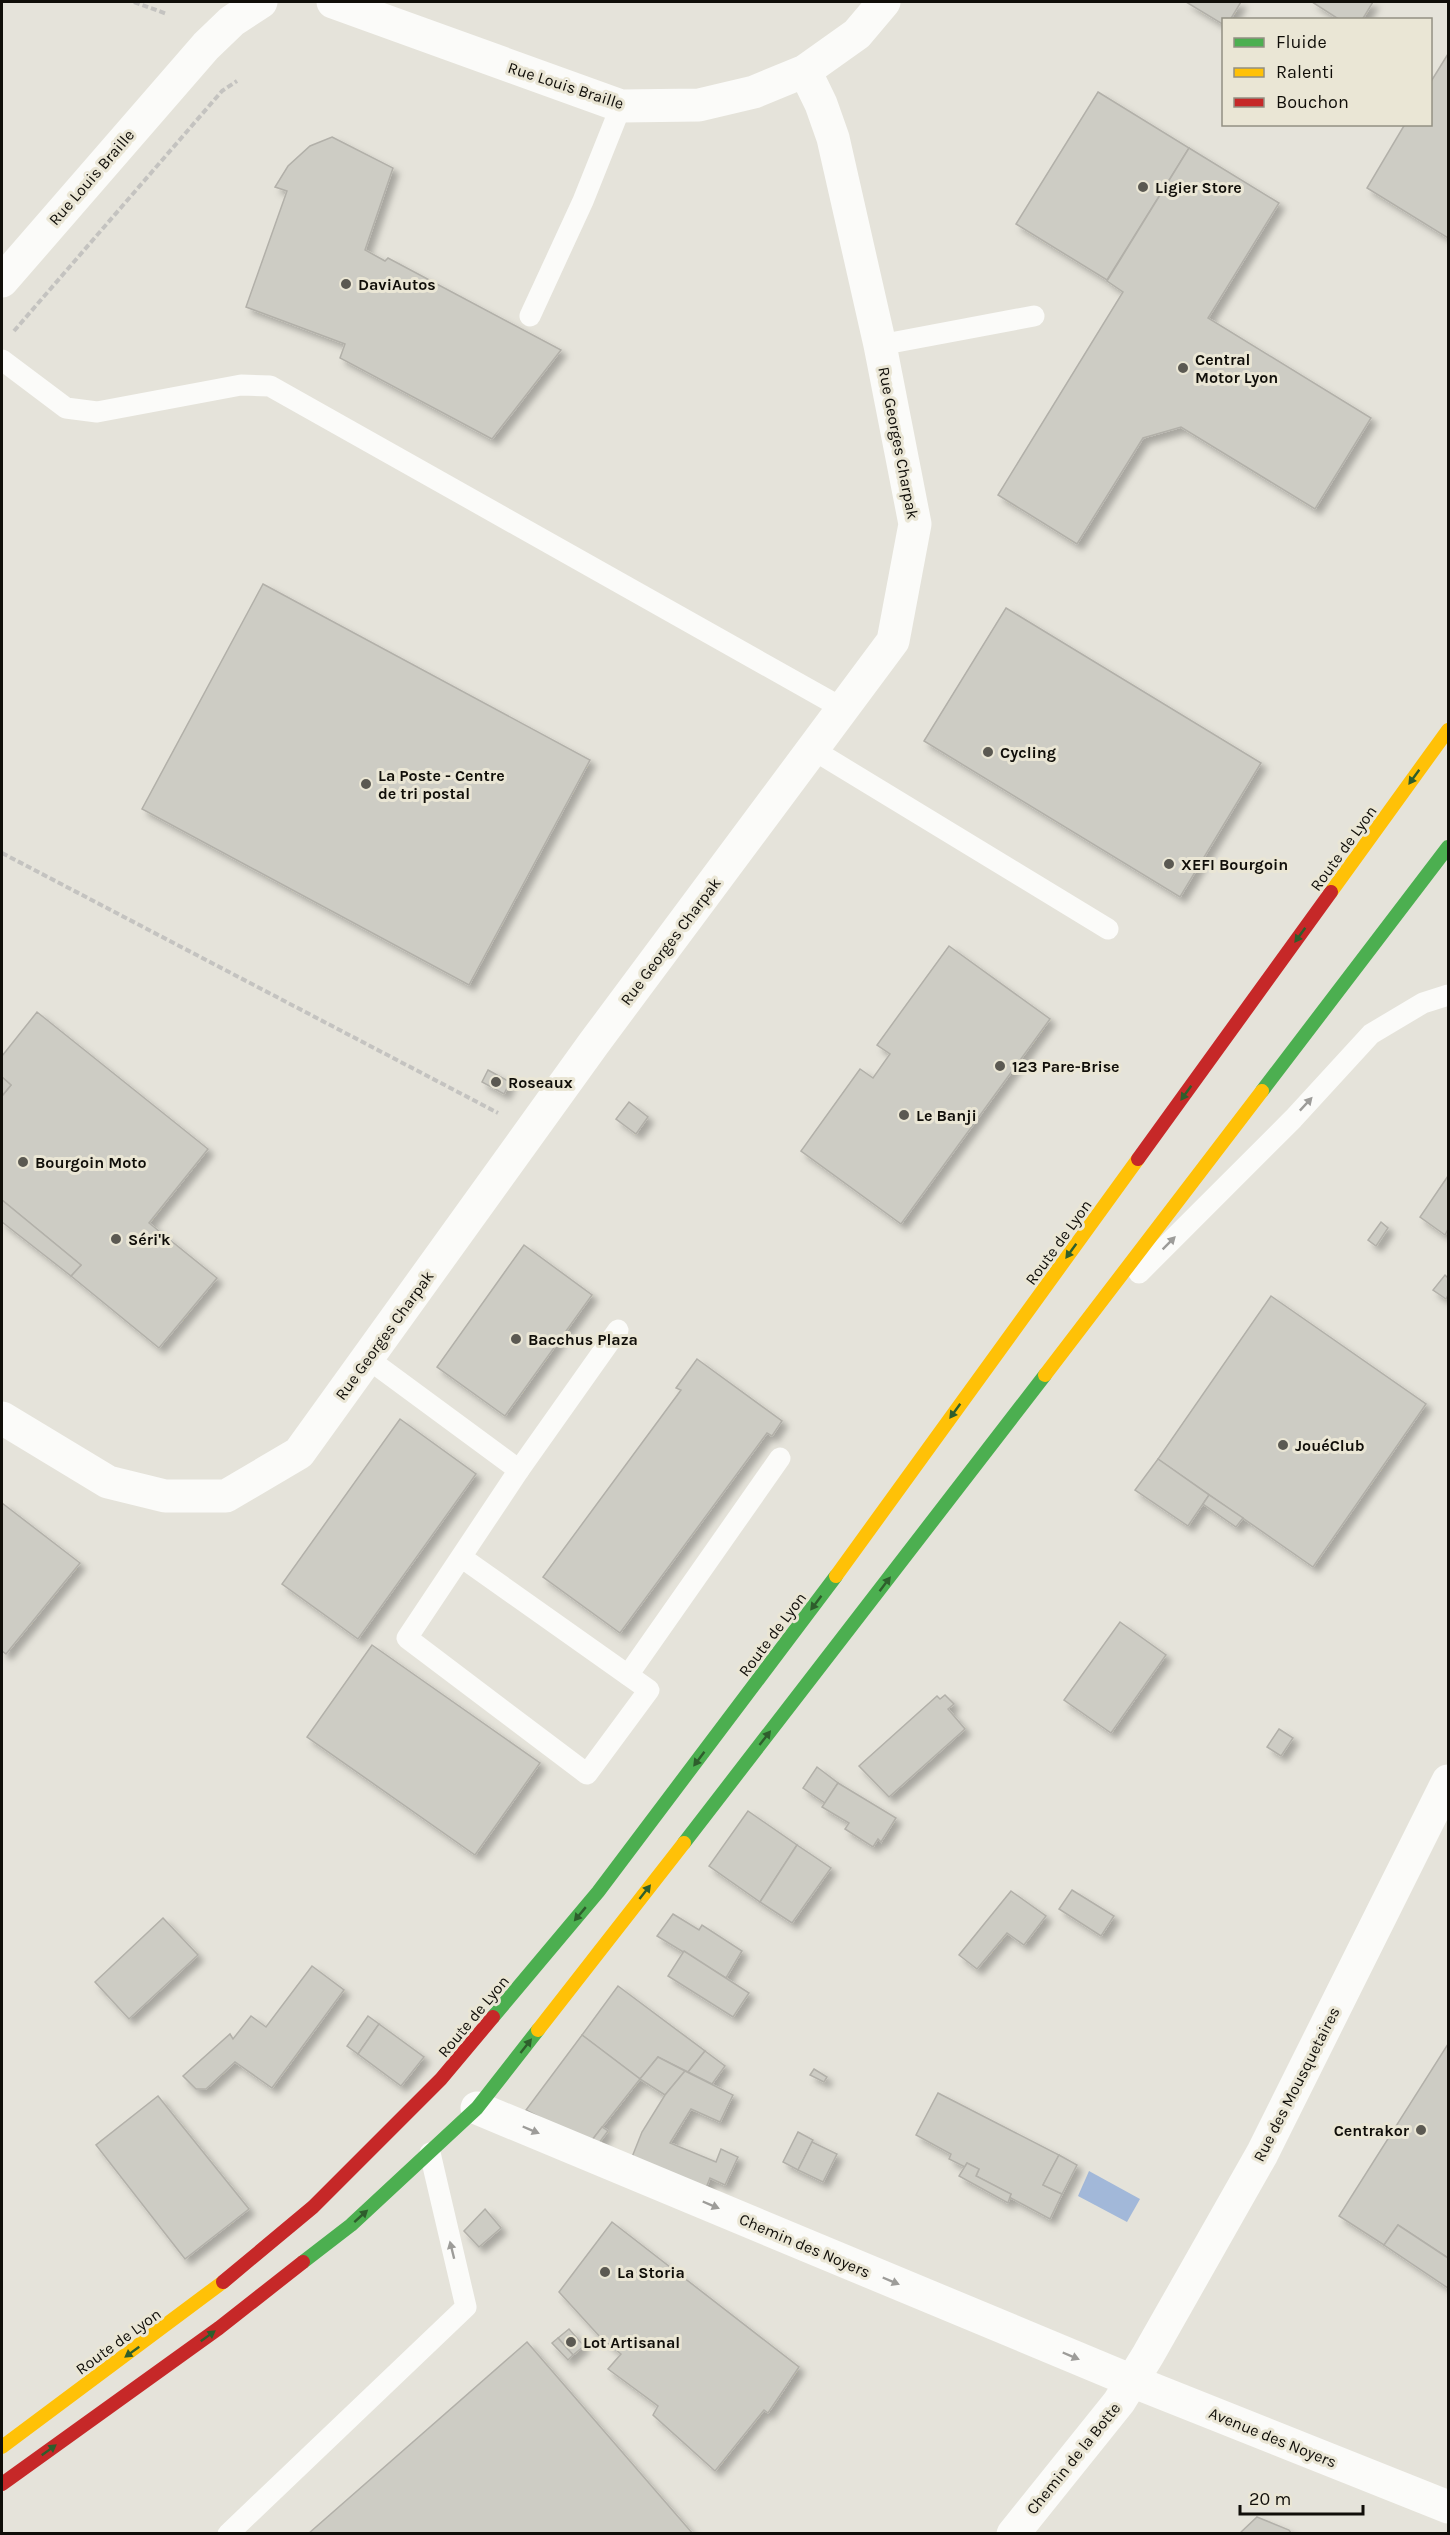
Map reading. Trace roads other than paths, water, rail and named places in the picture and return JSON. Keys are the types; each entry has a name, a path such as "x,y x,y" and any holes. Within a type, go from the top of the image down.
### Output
{"main road":[{"name":"Route de Lyon","path":"2,2447 196,2304 313,2206 441,2079 591,1901 821,1596 1449,730"},
{"path":"2,2484 219,2328 351,2224 477,2108 872,1602 1449,847"}],"street":[{"name":"Rue Louis Braille","path":"2,281 206,46 232,21 261,2"},
{"name":"Rue Louis Braille","path":"333,2 621,106 699,105 754,92 805,71 857,34 884,2"},
{"name":"Rue Georges Charpak","path":"2,1418 108,1482 165,1496 226,1496 299,1453 530,1130 893,641 915,524 880,345 833,138 821,104 805,71"},
{"name":"Rue des Mousquetaires","path":"1132,2381 1262,2154 1449,1781"},
{"name":"Chemin des Noyers","path":"477,2108 1132,2381"},
{"name":"Avenue des Noyers","path":"1132,2381 1449,2507"},
{"name":"Chemin de la Botte","path":"1013,2534 1119,2403 1132,2381"}],"lane":[{"path":"531,316 583,201 621,106"},
{"path":"880,345 1034,316"},
{"path":"2,360 66,408 98,412 241,385 270,386 842,708"},
{"path":"812,749 1108,928"},
{"path":"1069,1344 1293,1119 1371,1034 1423,1003 1449,995"},
{"path":"461,1557 649,1690 587,1773 407,1638 461,1557 519,1470 618,1330"},
{"path":"368,1358 519,1470"},
{"path":"628,1675 780,1458"},
{"path":"228,2534 466,2307 430,2152"}],"water":[{"path":"1089,2171 1140,2199 1127,2222 1078,2196"}],"place":[{"name":"Ligier Store","path":"1143,187"},
{"name":"DaviAutos","path":"346,284"},
{"name":"Central Motor Lyon","path":"1183,368"},
{"name":"Cycling","path":"988,752"},
{"name":"La Poste - Centre de tri postal","path":"366,784"},
{"name":"XEFI Bourgoin","path":"1169,864"},
{"name":"123 Pare-Brise","path":"1000,1066"},
{"name":"Roseaux","path":"496,1082"},
{"name":"Le Banji","path":"904,1115"},
{"name":"Bourgoin Moto","path":"23,1162"},
{"name":"Séri'k","path":"116,1239"},
{"name":"Bacchus Plaza","path":"516,1339"},
{"name":"JouéClub","path":"1283,1445"},
{"name":"Centrakor","path":"1421,2130"},
{"name":"La Storia","path":"605,2272"},
{"name":"Lot Artisanal","path":"571,2342"}]}
